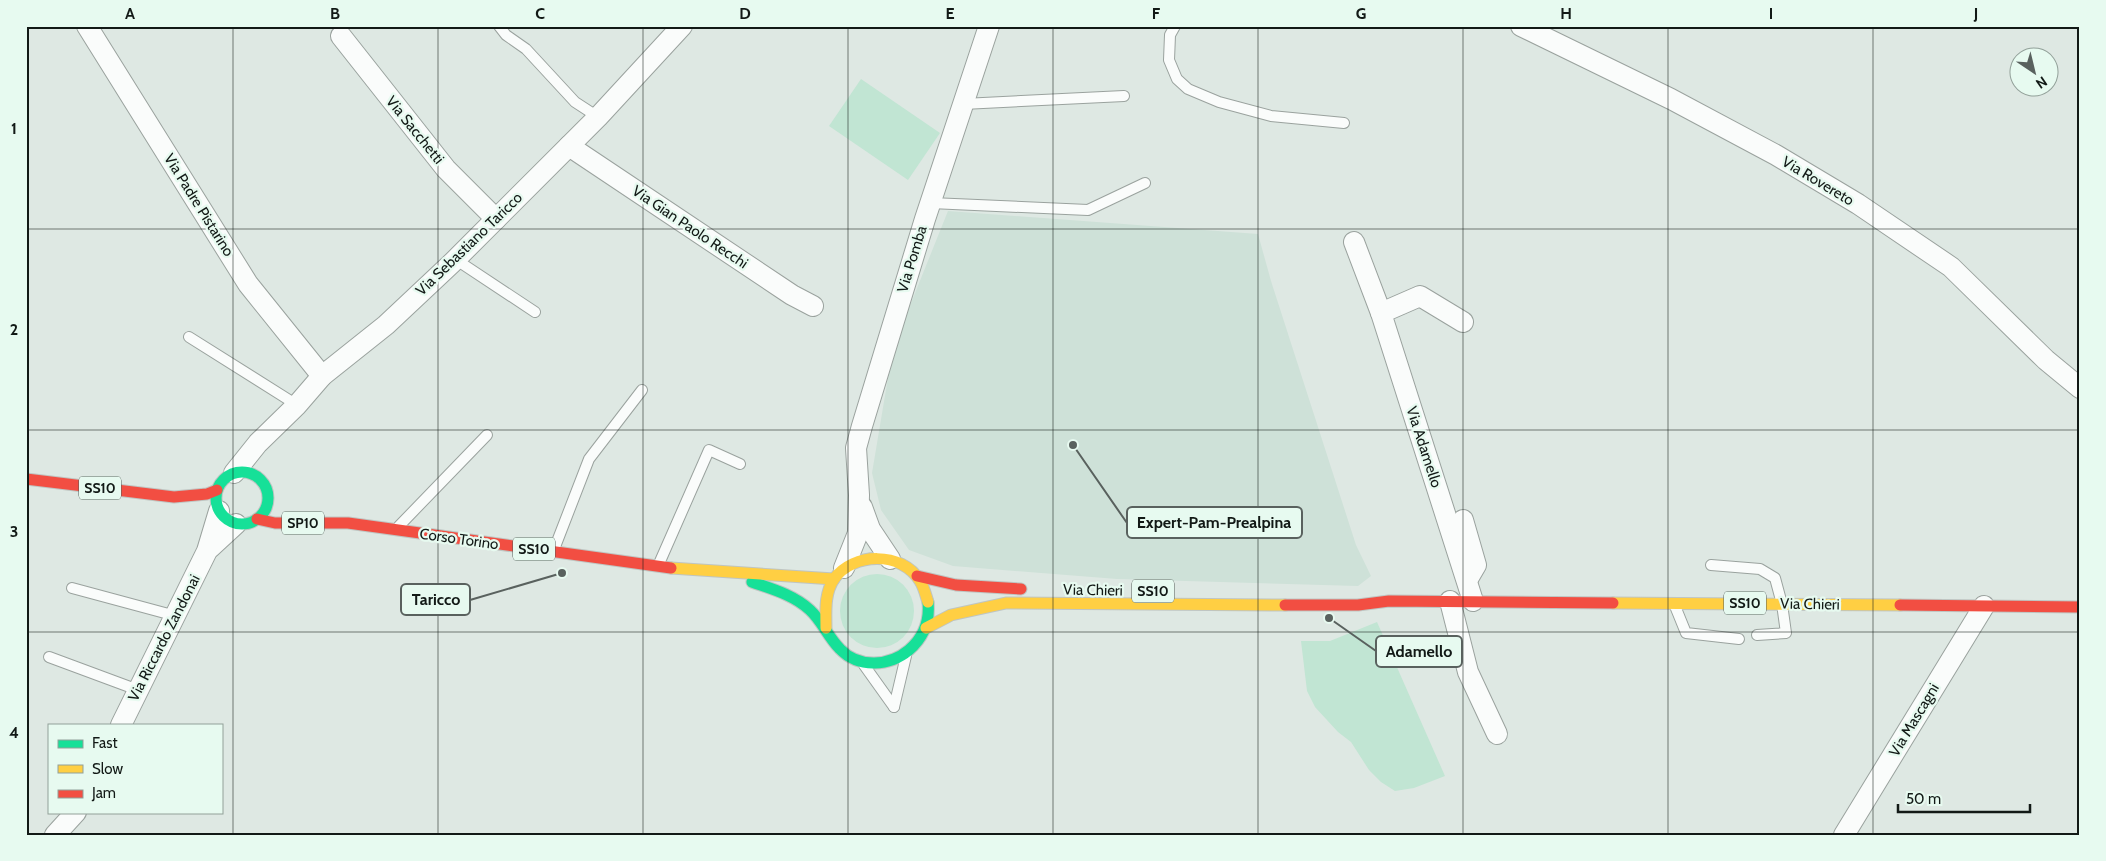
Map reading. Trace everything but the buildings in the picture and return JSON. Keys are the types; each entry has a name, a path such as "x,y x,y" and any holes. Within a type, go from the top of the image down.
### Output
{"main road":[{"path":"236,524 230,521 218,508 217,490 220,483 243,473 263,482 268,494 266,508 257,519"},
{"name":"SS10","path":"26,479 174,497 206,494 217,490"},
{"name":"SP10","path":"268,494 283,502"},
{"name":"SS10","path":"174,497 190,505 218,508"},
{"name":"Corso Torino","path":"312,512 348,524"},
{"name":"Corso Torino","path":"236,524 251,523 257,519 275,522 348,524 658,567 720,572"},
{"path":"826,628 823,611 826,594 839,573 859,560 875,557 890,559 905,566 917,576 936,583 981,589 1031,589"},
{"path":"720,572 839,573"},
{"path":"720,572 780,591 810,609 826,628 834,642 846,654 860,661 876,663 892,661 907,654"},
{"name":"Via Chieri","path":"907,654 918,642 926,628 929,610 926,592 917,576"},
{"name":"Via Chieri","path":"1352,593 1361,593 1389,601"},
{"name":"Via Chieri","path":"926,628 951,615 1006,603 1358,605 1389,601 1450,600 2080,606"}],"street":[{"name":"Via Padre Pistarino","path":"87,26 248,284 322,376"},
{"name":"Via Sebastiano Taricco","path":"243,473 249,465 249,454 297,405 322,376 386,325 455,259 598,117 682,26"},
{"name":"Via Pomba","path":"839,573 858,533 859,495 856,448 886,343 930,202 989,26"},
{"name":"Via Rovereto","path":"1521,26 1671,99 1776,155 1858,204 1951,267 2046,360 2080,388"},
{"name":"Via Sacchetti","path":"341,36 446,169 496,218"},
{"name":"Via Gian Paolo Recchi","path":"569,146 792,296 812,306"},
{"name":"Via Adamello","path":"1354,242 1381,313 1473,601"},
{"path":"1381,313 1420,296 1463,322"},
{"name":"Via Pomba","path":"859,495 870,529 890,559"},
{"name":"Via Riccardo Zandonai","path":"121,724 207,551 218,508"},
{"path":"1463,520 1476,566 1467,581"},
{"name":"Via Riccardo Zandonai","path":"207,551 236,524"},
{"path":"1450,600 1468,672 1497,734"},
{"name":"Via Mascagni","path":"1844,835 1984,606"},
{"path":"55,835 74,814"}],"lane":[{"path":"499,26 506,34 526,49 575,102 598,117"},
{"path":"1175,26 1170,34 1169,60 1177,79 1188,89 1219,102 1271,116 1344,123"},
{"path":"963,104 1124,96"},
{"path":"930,202 1088,210 1145,183"},
{"path":"455,259 535,312"},
{"path":"190,337 297,405"},
{"path":"553,552 589,459 642,390"},
{"path":"396,530 487,435"},
{"path":"658,567 709,450 740,464"},
{"path":"1712,565 1760,569 1775,578 1782,604 1786,633 1757,635"},
{"path":"72,588 176,616"},
{"path":"1673,603 1686,633 1739,639"},
{"path":"860,661 894,706 907,654"},
{"path":"49,657 138,690"}],"shaded area":[{"path":"948,211 1258,234 1271,281 1356,545 1371,576 1358,586 1117,579 953,566 909,550 881,510 872,473 893,348"}],"green space":[{"path":"861,79 940,133 908,180 829,126"},
{"path":"877,574 891,577 903,585 911,597 914,611 911,625 903,637 891,645 877,648 863,645 851,637 843,625 840,611 843,597 851,585 863,577"},
{"path":"1377,622 1445,776 1414,788 1395,791 1381,782 1369,770 1351,742 1338,732 1315,707 1307,691 1301,641 1330,641"}],"traffic: fast":[{"path":"237,472 247,472 257,476 264,483 268,498 264,513 257,520 247,524 237,524 227,520 220,513 216,503 216,493 220,483 227,476 237,472"},
{"path":"752,582 797,600 814,614 840,649 856,660 865,662 884,662 909,650 919,640 925,628 928,616 928,602"}],"traffic: slow":[{"path":"826,628 827,597 834,579 842,570 865,560 890,560 902,564 912,571 920,581 928,602"},
{"path":"671,568 834,579"},
{"path":"926,628 951,615 1006,603 1285,605"},
{"path":"1613,603 1900,605"}],"traffic: jam":[{"path":"26,479 174,497 207,494 217,490"},
{"path":"257,519 275,523 348,523 671,568"},
{"path":"917,576 956,585 1021,589"},
{"path":"1285,605 1358,605 1389,601 1613,603"},
{"path":"1900,605 2080,607"}],"place":[{"name":"Expert-Pam-Prealpina","path":"1073,445"},
{"name":"Taricco","path":"562,573"},
{"name":"Adamello","path":"1329,618"}]}
